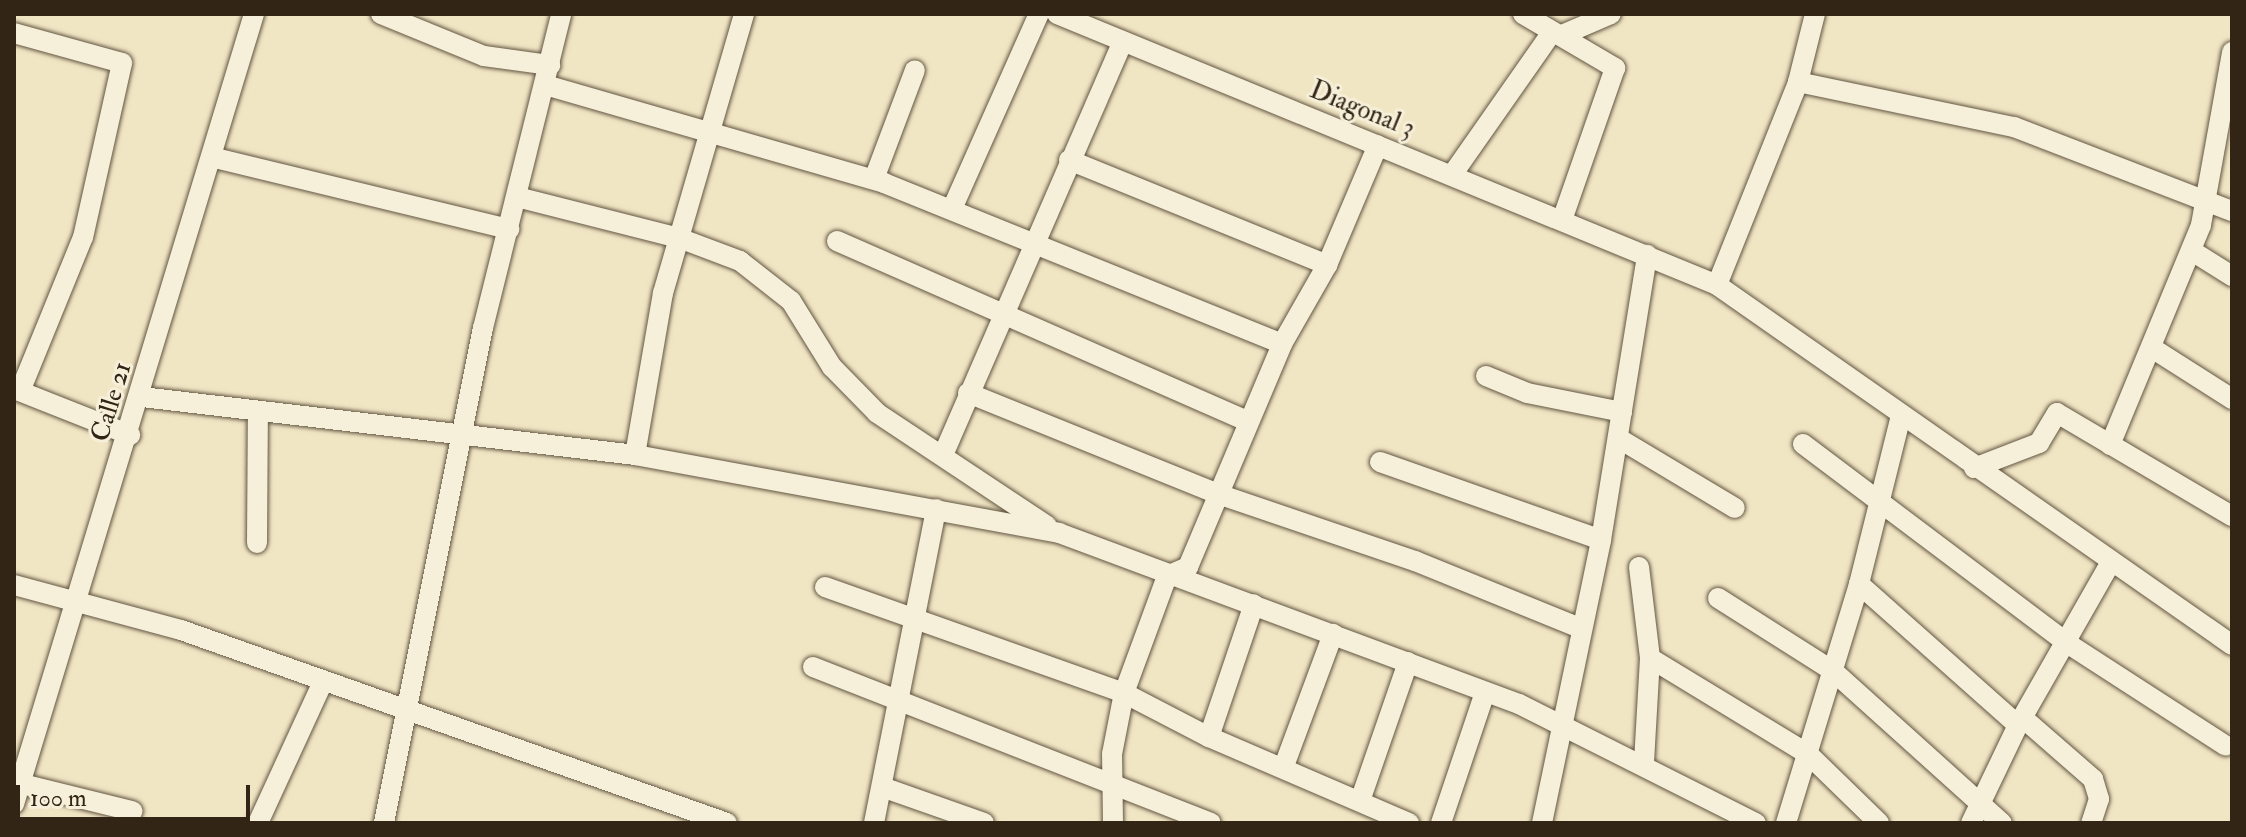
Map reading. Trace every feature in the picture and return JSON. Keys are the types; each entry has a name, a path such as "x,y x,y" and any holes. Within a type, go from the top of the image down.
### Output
{"street":[{"name":"Calle 21","path":"14,804 16,783 142,397 254,14"},
{"path":"381,14 484,56 874,179 1033,240 1282,344"},
{"path":"384,823 410,713 462,434 561,14"},
{"path":"635,455 679,238 744,14"},
{"path":"952,209 1039,14"},
{"name":"Diagonal 3","path":"1057,14 1717,285 1974,468 2232,645"},
{"path":"1523,14 1615,68 1562,220"},
{"path":"1452,175 1557,33 1611,14"},
{"path":"1717,285 1798,82 1815,14"},
{"path":"14,33 122,63 83,237 17,390 130,435"},
{"path":"943,455 1033,240 1123,41"},
{"path":"2110,445 2192,251 2226,120 2231,58"},
{"path":"874,179 915,70"},
{"path":"1798,82 2014,127 2232,211"},
{"path":"1113,823 1117,783 1112,754 1124,693 1167,576 1188,567 1282,344 1327,265 1378,145"},
{"path":"211,157 509,229"},
{"path":"1069,160 1327,265"},
{"path":"517,197 679,238 740,261 773,282 832,367 877,413 1059,533"},
{"path":"837,241 1248,421"},
{"path":"2192,251 2232,276"},
{"path":"1542,823 1560,723 1601,540 1647,255"},
{"path":"2152,348 2232,399"},
{"path":"1486,376 1527,393 1622,412"},
{"path":"968,393 1218,494 1415,561 1580,628"},
{"path":"142,397 635,455 1059,533 1167,576 1254,604 1408,662 1560,723 1644,763 1756,823"},
{"path":"257,543 258,411"},
{"path":"1974,468 2039,443 2057,413 2232,516"},
{"path":"1786,823 1859,584 1901,415"},
{"path":"1618,438 1735,508"},
{"path":"1803,444 1879,506 2067,643 2226,746"},
{"path":"1380,462 1601,540"},
{"path":"874,823 918,618 936,509"},
{"path":"1976,814 2020,722 2111,562"},
{"path":"1639,567 1650,658 1644,763"},
{"path":"1859,584 2020,722 2093,779 2099,799 2091,823"},
{"path":"14,585 73,604 181,630 410,713 663,814 727,823"},
{"path":"825,587 1124,693 1209,737 1284,766 1409,823"},
{"path":"1718,598 1833,671 1976,814 2002,823"},
{"path":"1209,737 1254,604"},
{"path":"1284,766 1333,634"},
{"path":"1650,658 1808,754 1879,823"},
{"path":"1360,801 1408,662"},
{"path":"813,667 902,697 1211,823"},
{"path":"258,823 323,682"},
{"path":"1441,823 1485,692"},
{"path":"16,783 132,811"},
{"path":"882,787 984,823"}]}
